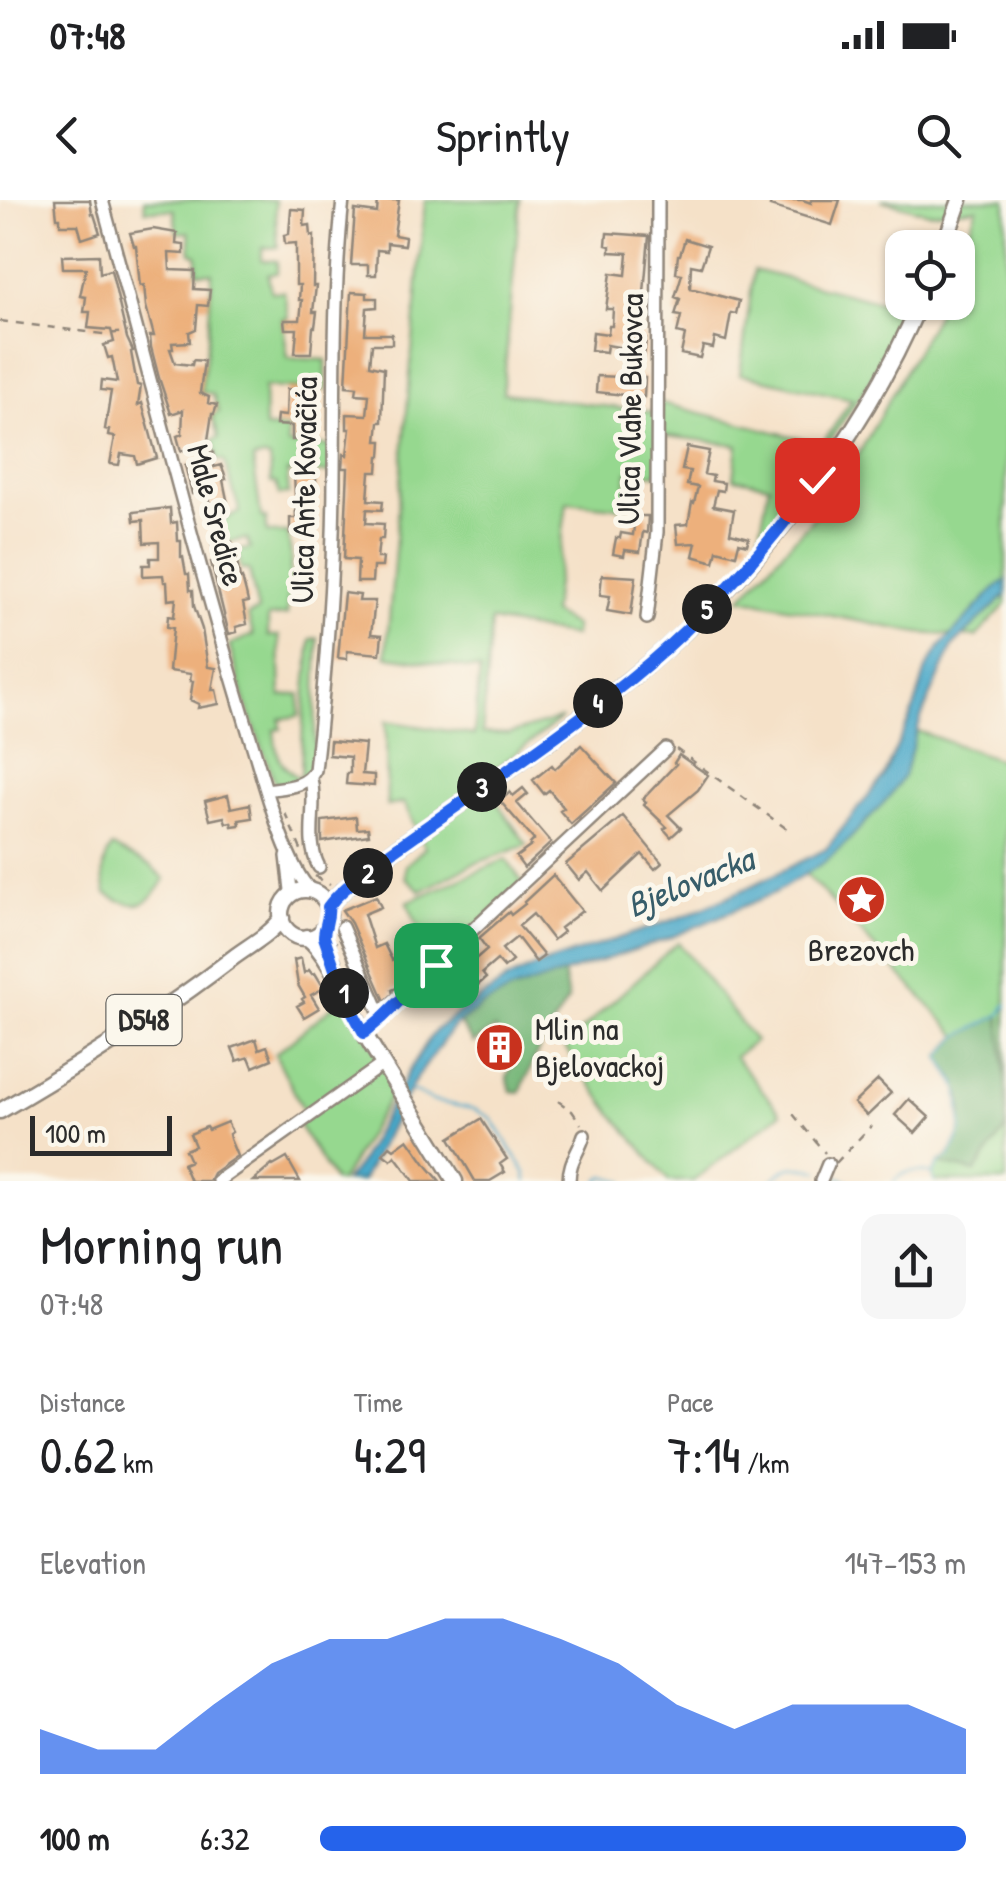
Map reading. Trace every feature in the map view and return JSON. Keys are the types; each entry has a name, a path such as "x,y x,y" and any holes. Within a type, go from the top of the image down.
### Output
{"main road":[{"path":"950,230 960,200"},
{"path":"456,1181 364,1033 318,949 288,930 282,910 289,896 296,892 322,892 383,858 630,680 714,602 779,531 881,380 911,320"},
{"path":"328,907 338,894 383,858"},
{"path":"313,891 328,907 324,937 344,996"},
{"name":"D548","path":"0,1110 73,1069 215,971 282,918"},
{"name":"D548","path":"215,971 276,938 319,933 324,928"}],"street":[{"name":"Male Sredice","path":"102,200 209,599 266,790 284,842 299,874 313,891"},
{"name":"Ulica Ante Kovačića","path":"319,867 311,840 310,779 315,770 330,590 335,317 343,200"},
{"name":"Ulica Vlahe Bukovca","path":"647,618 657,532 658,200"},
{"path":"364,1033 666,749"},
{"path":"266,790 310,779"},
{"name":"Male Sredice","path":"284,842 289,896"},
{"path":"342,927 382,1018"},
{"path":"218,1181 383,1064"},
{"path":"569,1181 574,1154 584,1135"}],"path":[{"path":"0,321 104,334 138,332"},
{"path":"666,749 671,746 685,754 787,828"},
{"path":"558,1101 580,1121 584,1135"},
{"path":"793,1114 826,1154 825,1171"},
{"path":"825,1171 841,1160 871,1126"}],"green space":[{"path":"144,200 275,200 278,247 262,248 262,260 277,261 277,273 268,274 271,292 284,291 288,318 282,319 288,358 326,360 326,390 264,387 265,428 287,429 288,444 333,446 334,473 287,472 289,494 279,495 276,483 271,483 270,459 253,459 267,533 288,533 291,556 287,615 268,617 268,636 279,636 281,696 300,694 299,716 280,719 281,729 274,730 279,757 298,778 311,639 318,638 314,757 308,779 276,786 229,645 253,635 248,615 258,611 249,570 241,569 238,551 250,548 247,539 222,543 217,523 240,512 213,440 219,437 212,416 219,412 213,394 201,392 212,273 197,272 197,255 191,253 189,232 177,233 174,210 145,210"},
{"path":"425,200 520,200 503,393 658,413 658,402 822,444 852,399 740,374 754,270 885,303 885,320 899,320 871,380 759,539 769,485 734,478 738,445 660,435 657,474 627,472 626,508 567,502 552,613 574,626 574,636 491,621 482,733 509,734 562,718 468,790 496,777 508,789 496,801 527,845 471,865 421,891 405,877 406,865 425,848 404,803 387,806 386,721 474,735 480,670 386,656"},
{"path":"881,200 1006,200 1006,604 976,637 919,633 741,598 838,491 933,320 975,320 975,230 969,230 977,208 929,213"},
{"path":"909,728 1006,762 1006,1181 934,1181 932,1174 950,1156 962,1129 958,1088 940,1057 958,1036 802,870 817,862 891,773"},
{"path":"112,847 152,867 165,879 147,901 125,903 106,894 104,870"},
{"path":"506,859 523,883 436,965 407,902"},
{"path":"678,942 755,1041 735,1057 781,1113 693,1181 669,1181 611,1112 564,1046"},
{"path":"562,966 568,1000 542,1042 520,1092 511,1091 507,1077 516,1057 495,1029 473,1043 456,1018 502,986"},
{"path":"345,996 396,1086 341,1181 334,1181 298,1124 307,1117 275,1054"},
{"path":"1000,1015 1006,1128 975,1172 939,1163 953,1149 962,1118 958,1087 940,1057 959,1036"}],"water":[{"path":"1006,580 1006,595 953,646 921,718 904,775 845,844 825,862 777,892 670,938 511,991 481,1006 453,1027 414,1082 362,1181 345,1181 429,1039 458,1013 508,979 534,967 684,916 826,849 883,777 915,706 926,669 940,647"}],"building":[{"path":"55,200 90,200 100,233 82,239 78,225 60,225"},
{"path":"378,200 399,200 394,235 405,237 404,245 387,243 387,251 377,250 376,275 368,275 368,265 351,265 355,210 377,213"},
{"path":"772,200 840,200 832,225 770,206"},
{"path":"291,209 305,210 304,226 310,225 311,236 314,235 313,312 317,312 311,353 295,353 297,329 285,329 284,320 300,320 302,300 300,285 296,285 296,243 285,244"},
{"path":"153,229 177,233 176,244 184,245 184,254 169,253 170,270 195,271 194,289 210,290 208,306 198,305 196,329 189,332 190,342 172,343 170,349 175,363 192,365 193,360 204,361 200,393 209,397 208,403 217,405 206,453 213,452 214,467 221,465 224,472 229,509 213,512 205,490 192,494 185,465 200,462 199,445 181,451 177,436 182,434 183,410 171,414 159,378 144,285 140,286 136,246 130,233"},
{"path":"607,233 649,236 640,338 646,339 644,357 623,354 624,348 607,345 606,352 591,350 593,332 608,334 612,326 613,309 606,309 611,273 626,275 628,253 610,252"},
{"path":"685,239 708,246 701,267 691,265 690,288 739,301 736,314 731,313 726,341 715,338 713,348 703,346 700,358 681,354 685,335 677,333 681,316 675,315 680,299 675,297 682,274 676,273"},
{"path":"99,255 100,273 111,270 133,351 137,385 141,386 138,405 142,403 157,458 137,464 135,456 121,454 119,465 110,464 115,437 108,436 109,430 105,429 111,391 101,390 102,380 117,382 112,357 108,358 104,345 114,342 111,330 88,328 90,312 84,312 86,297 80,296 86,268 63,268 62,256"},
{"path":"351,292 377,298 377,307 367,308 365,334 392,334 392,344 372,344 370,365 384,368 382,422 377,441 382,441 381,456 378,472 370,472 368,500 383,501 382,510 367,509 366,523 384,524 377,558 383,558 382,567 373,567 372,582 357,582 358,560 344,559 348,468 343,468 350,429 347,414 367,415 369,395 356,394 357,387 346,386"},
{"path":"597,376 645,378 644,397 596,392"},
{"path":"287,389 303,390 302,419 315,419 315,440 292,440 292,426 276,425 277,415 286,416"},
{"path":"687,447 709,451 704,474 713,476 712,481 724,483 723,491 717,490 713,506 734,510 730,533 749,538 747,545 739,543 736,555 717,550 714,562 693,556 696,543 678,544 676,525 688,524 698,487 687,485 690,471 682,470"},
{"path":"294,473 316,474 312,533 290,533 290,518 296,518"},
{"path":"170,508 171,523 177,522 181,557 193,590 208,667 216,668 212,690 216,690 219,704 198,708 199,704 190,700 191,674 169,671 173,628 167,627 168,616 174,617 176,599 168,600 163,575 143,576 143,565 150,565 150,558 159,558 159,542 144,543 143,520 134,521 133,512"},
{"path":"635,516 648,516 640,552 625,550 624,556 613,554 621,533 633,535"},
{"path":"232,542 248,602 243,603 247,624 229,634 211,562 215,561 212,545"},
{"path":"602,575 636,577 631,615 607,611 610,596 600,595"},
{"path":"344,593 360,595 359,601 375,601 371,634 382,635 380,654 347,651 347,659 338,658"},
{"path":"330,741 365,744 362,774 374,775 374,786 346,784 350,757 329,755"},
{"path":"581,745 616,783 571,824 549,790 544,794 533,780 552,765 555,769"},
{"path":"679,755 708,775 698,790 668,815 681,828 671,837 643,799 676,764"},
{"path":"523,788 528,794 517,803 551,843 524,868 516,857 534,840 500,801"},
{"path":"228,795 231,808 250,804 252,818 232,826 224,817 210,820 205,801"},
{"path":"623,816 662,863 655,869 642,854 603,891 588,872 579,880 566,864"},
{"path":"356,817 357,829 368,828 369,835 322,842 322,821"},
{"path":"553,875 582,911 560,928 563,932 553,940 533,914 519,926 544,956 536,962 517,937 502,949 512,961 504,968 497,960 482,973 486,978 478,985 474,980 454,997 448,990 465,974 457,966 467,957 472,962 487,949 479,938 509,912 511,915 525,904"},
{"path":"376,896 381,907 364,914 375,948 384,944 392,960 399,957 409,978 392,990 385,1001 342,910"},
{"path":"301,958 304,973 315,973 324,988 311,995 319,1008 304,1017 297,1006 305,997 298,985 294,960"},
{"path":"256,1039 259,1049 267,1046 272,1059 253,1067 249,1057 237,1061 232,1048"},
{"path":"878,1080 891,1093 867,1116 854,1103"},
{"path":"909,1099 929,1117 915,1133 895,1115"},
{"path":"481,1119 507,1159 500,1164 505,1172 490,1181 475,1181 450,1138"},
{"path":"227,1122 237,1156 213,1173 209,1181 190,1181 183,1164 190,1161 185,1150 195,1146 190,1134"},
{"path":"408,1139 440,1181 414,1181 395,1156 391,1160 383,1154 390,1146 394,1149"},
{"path":"287,1158 300,1181 253,1181 272,1165"}],"waterway":[{"path":"932,1174 950,1156 962,1129 958,1088 940,1057 959,1036 1000,1015 1006,1005"},
{"path":"411,1090 433,1101 474,1109 491,1118 526,1173 527,1181"},
{"path":"772,1181 783,1170 793,1167 819,1171"},
{"path":"894,1181 916,1171 932,1174 934,1181"},
{"path":"831,1174 848,1181"},
{"path":"599,1181 604,1176 624,1181"}],"place":[{"name":"Brezovch","path":"861,900"},
{"name":"Mlin na Bjelovackoj","path":"500,1047"}],"route":[{"path":"436,965 364,1033 344,996 324,937 328,907 338,894 383,858 630,680 746,570 817,480"}],"water label":[{"name":"Bjelovacka","path":"690,882"}]}
